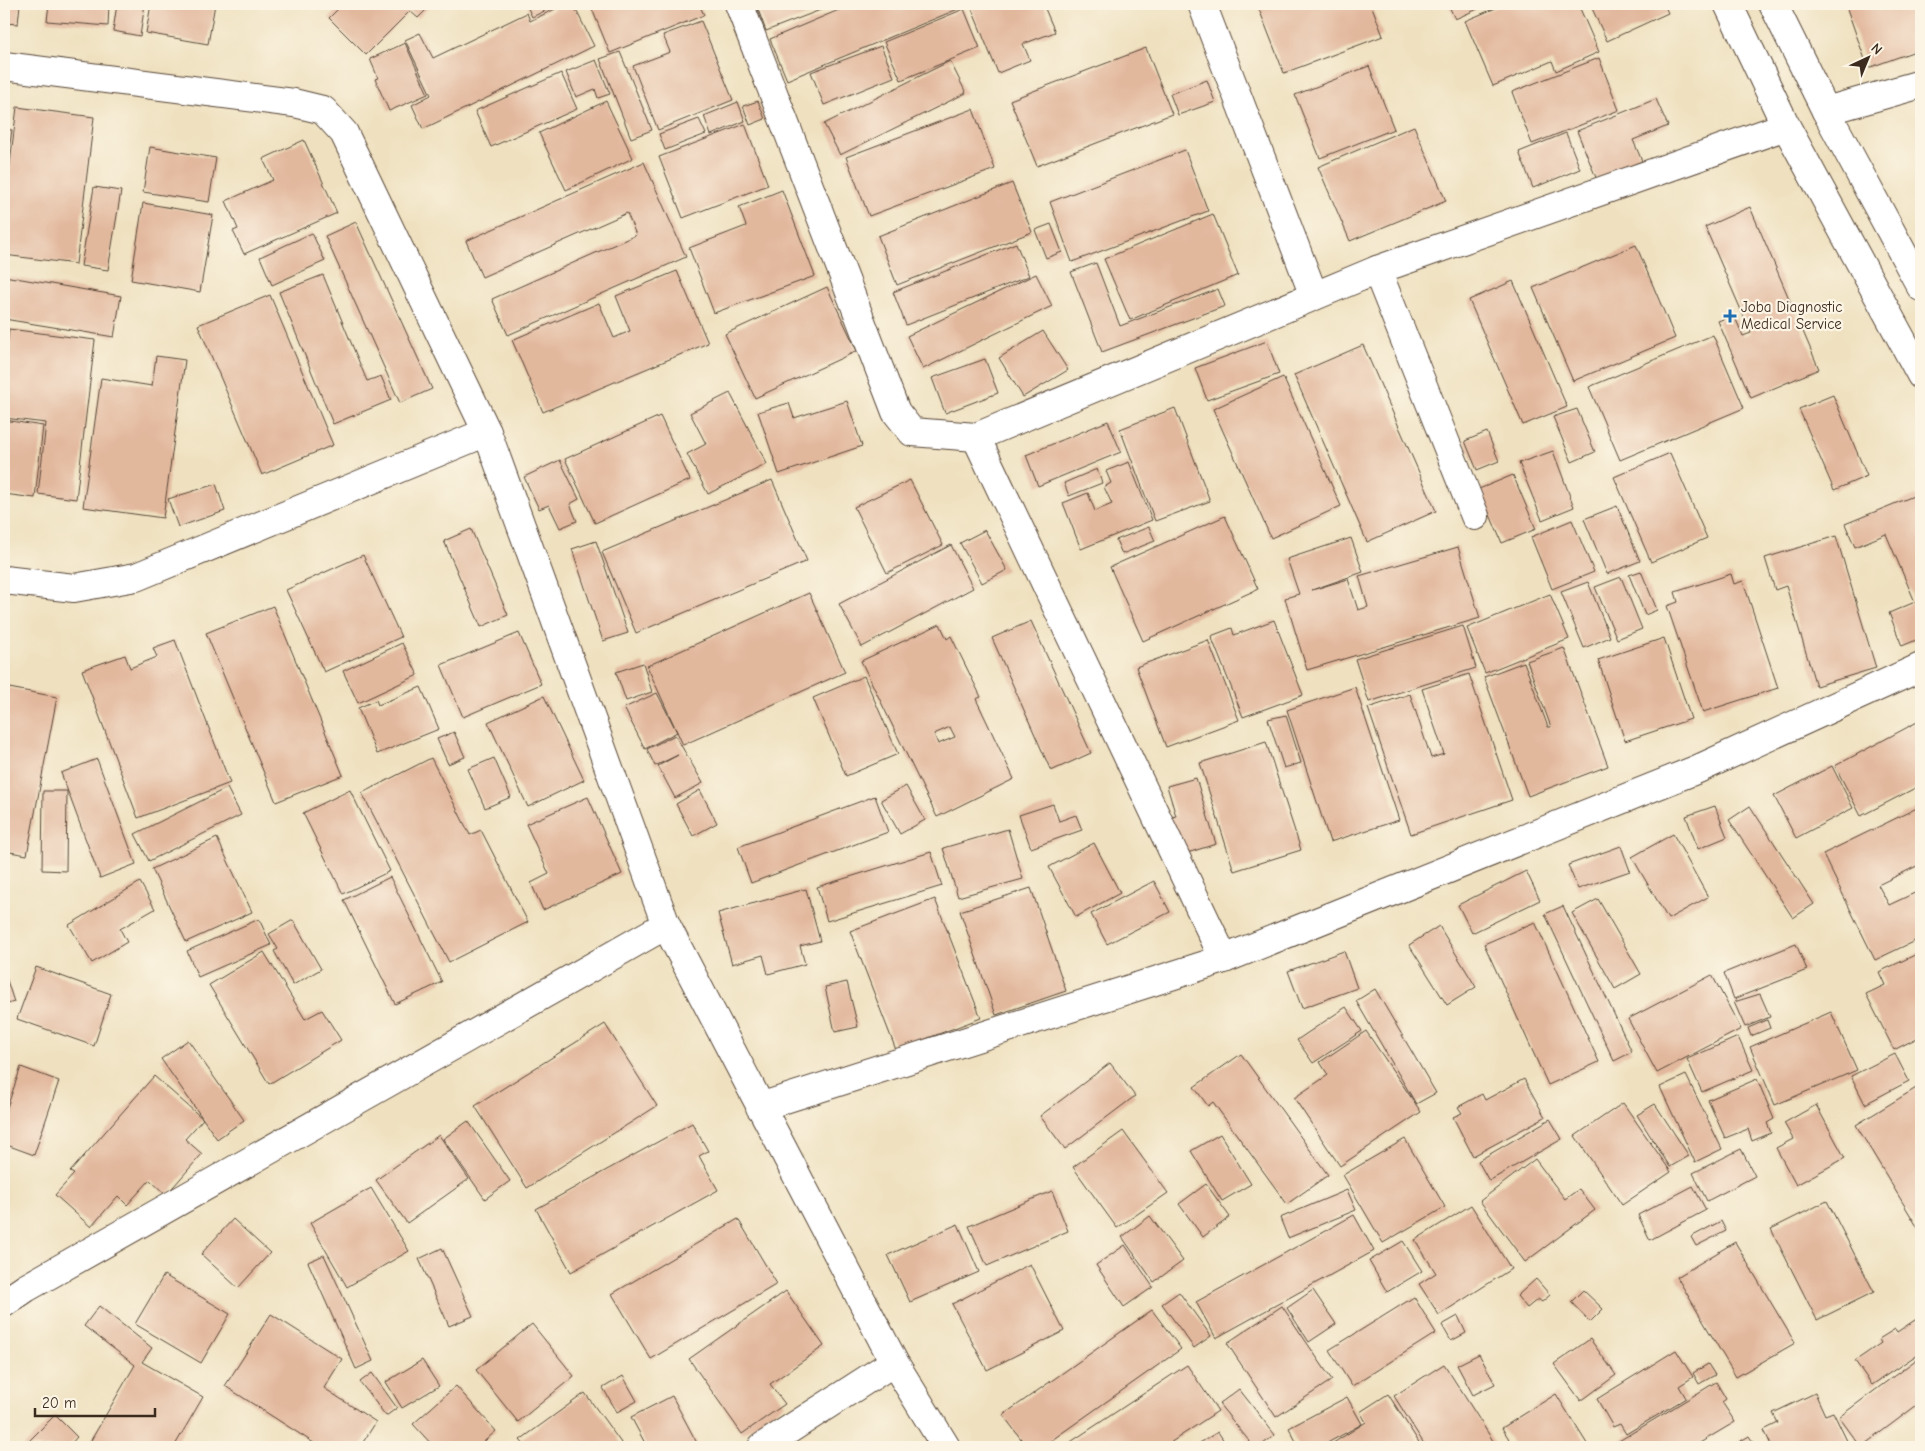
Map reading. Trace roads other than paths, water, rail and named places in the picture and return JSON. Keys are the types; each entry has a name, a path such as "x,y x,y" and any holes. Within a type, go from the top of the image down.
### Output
{"street":[{"path":"739,4 896,412 912,432 976,437 1377,270 1786,126"},
{"path":"1202,4 1314,296"},
{"path":"1728,4 1786,126 1921,375"},
{"path":"1773,4 1826,111 1921,288"},
{"path":"4,66 294,103 323,110 344,133 487,432 666,925 894,1362 946,1447"},
{"path":"1826,111 1921,84"},
{"path":"1377,270 1475,516"},
{"path":"4,580 74,588 136,577 487,432"},
{"path":"976,437 1224,959"},
{"path":"760,1107 1224,959 1698,769 1921,668"},
{"path":"4,1303 34,1283 666,925"},
{"path":"762,1447 894,1362"}],"place":[{"name":"Joba Diagnostic Medical Service","path":"1730,316"}]}
